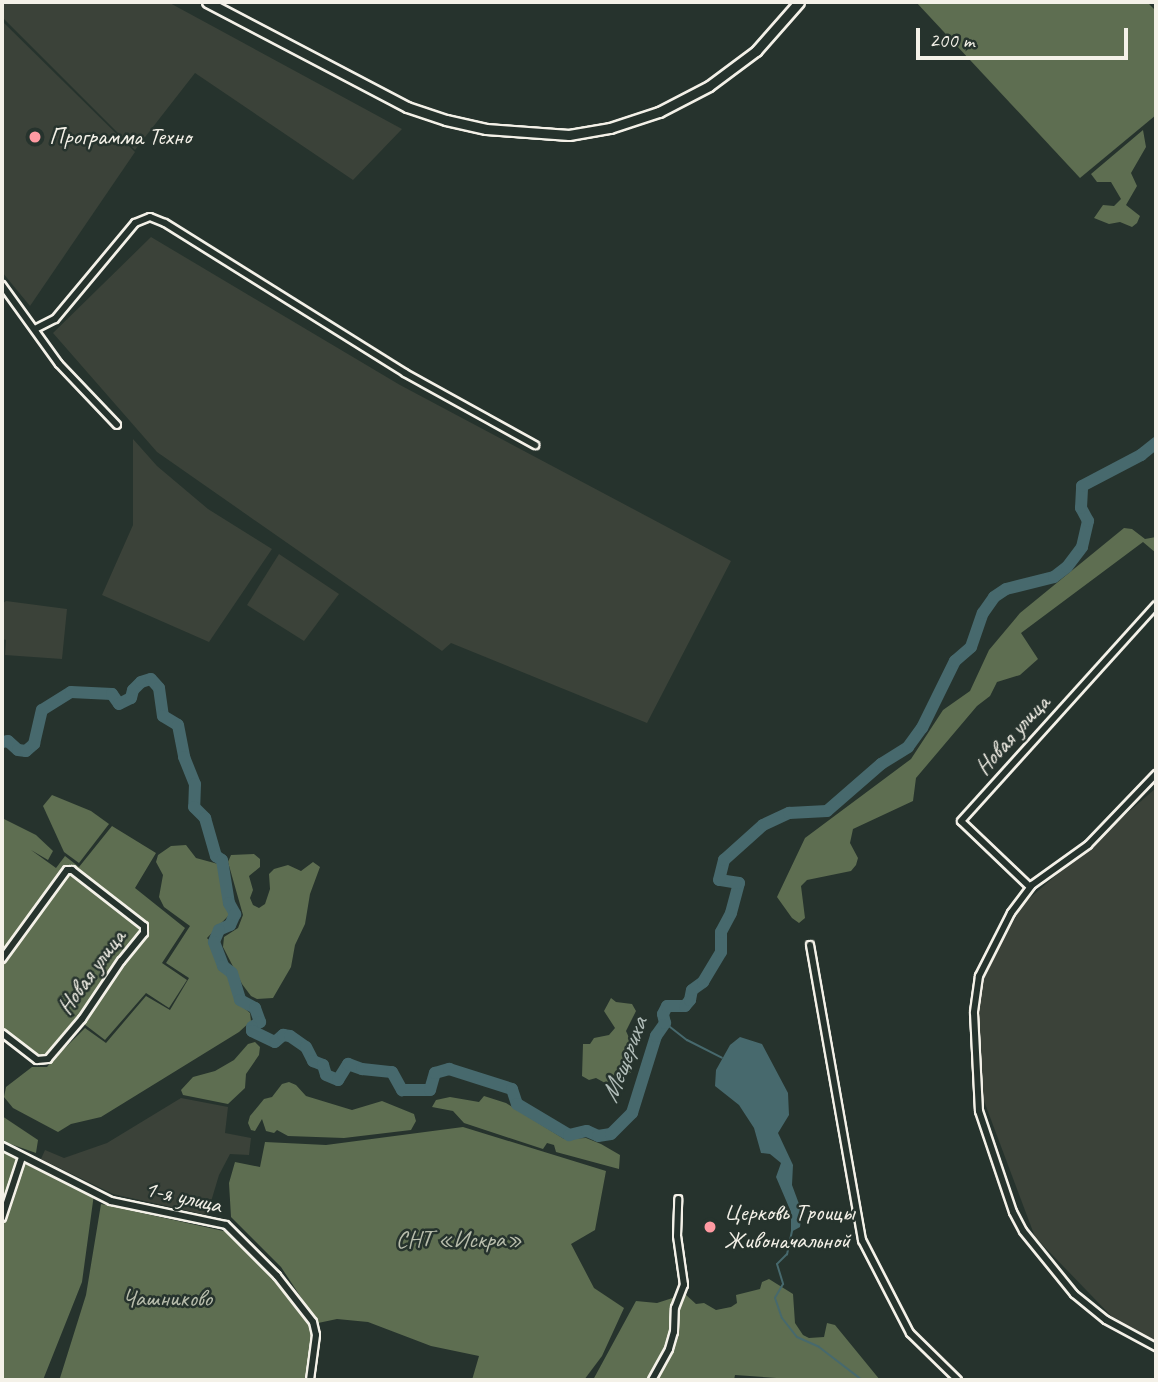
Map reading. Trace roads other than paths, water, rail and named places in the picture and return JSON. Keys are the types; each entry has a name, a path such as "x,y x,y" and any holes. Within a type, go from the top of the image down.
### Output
{"street":[{"path":"206,2 407,107 486,129 569,135 610,128 659,112 709,86 756,51 799,2"},
{"path":"35,329 55,319 135,223 150,218 165,223 405,373 535,445"},
{"path":"2,285 59,364 117,425"},
{"name":"Новая улица","path":"1030,887 961,821 1156,605"},
{"path":"1156,774 1088,845 1030,887 1012,913 979,976 974,1013 979,1111 1013,1212 1023,1231 1074,1294 1106,1320 1156,1347"},
{"name":"Новая улица","path":"2,959 67,870 72,870 144,926 144,933 121,961 82,1019 48,1059 37,1060 2,1033"},
{"path":"810,945 862,1240 910,1333 958,1380"},
{"name":"1-я улица","path":"2,1146 111,1201 226,1225 291,1293 313,1322 316,1335 310,1380"},
{"path":"2,1218 22,1157"},
{"path":"652,1380 671,1340 676,1308 684,1285 677,1237 678,1199"}],"water":[{"path":"740,1037 762,1044 788,1093 789,1115 778,1133 793,1165 792,1185 802,1212 800,1227 791,1232 791,1212 776,1177 781,1163 770,1154 761,1153 754,1128 739,1105 715,1086 716,1070 730,1045"}],"waterway":[{"name":"Мещериха","path":"2,742 8,741 18,750 26,751 34,744 42,710 71,692 112,694 119,704 131,698 133,690 141,682 151,679 159,688 163,716 178,725 184,757 195,784 194,807 205,818 216,856 222,860 229,903 235,914 230,925 219,930 214,942 223,966 232,973 240,1000 255,1008 260,1022 252,1027 252,1031 275,1042 283,1035 290,1036 306,1047 313,1061 323,1065 326,1075 338,1080 348,1064 362,1069 392,1072 402,1090 430,1090 435,1073 449,1069 512,1089 517,1104 569,1135 587,1131 598,1136 611,1134 632,1113 656,1036 665,1023 663,1014 667,1006 685,1006 690,1000 692,990 703,982 721,952 721,932 731,913 739,883 719,880 724,860 763,825 789,813 827,811 881,764 908,747 922,728 955,661 971,647 983,613 994,597 1006,589 1054,577 1067,567 1082,547 1088,521 1081,508 1082,486 1141,455 1156,443"},
{"path":"665,1023 687,1040 722,1058"},
{"path":"792,1231 787,1254 777,1264 783,1284 775,1298 782,1318 797,1337 819,1347 862,1380"}],"place":[{"name":"Программа Техно","path":"35,137"},
{"name":"Церковь Троицы Живоначальной","path":"710,1227"}],"park label":[{"name":"СНТ «Искра»","path":"459,1240"},
{"name":"Чашниково","path":"167,1299"}]}
